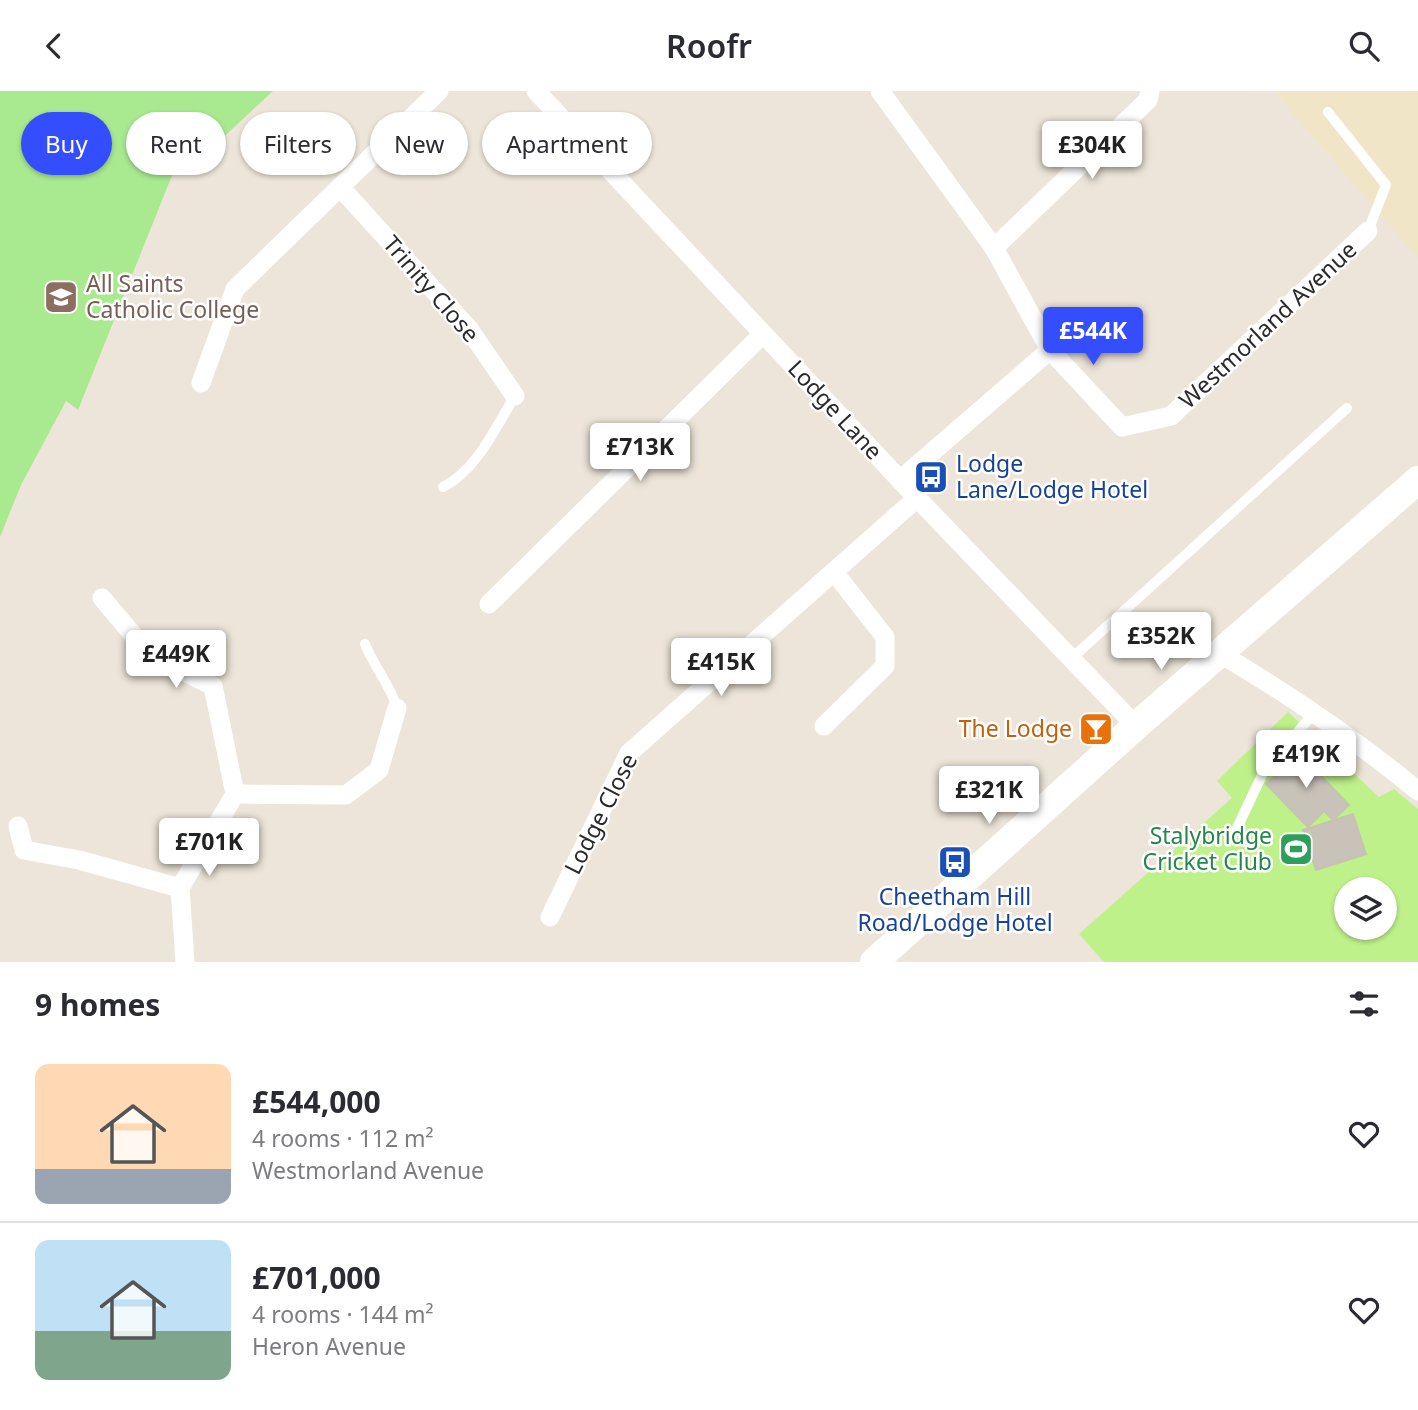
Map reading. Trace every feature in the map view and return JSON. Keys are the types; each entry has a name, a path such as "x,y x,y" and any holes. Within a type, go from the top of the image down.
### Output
{"main road":[{"path":"874,962 1136,726 1418,480"}],"street":[{"path":"201,383 235,289 439,91"},
{"name":"Lodge Lane","path":"536,91 917,498 1136,726"},
{"name":"Westmorland Avenue","path":"880,91 994,248 1049,350 1122,427 1171,416 1368,231"},
{"path":"994,248 1148,100 1150,91"},
{"name":"Trinity Close","path":"340,187 469,329 516,396"},
{"path":"489,604 763,334"},
{"path":"900,480 1049,350"},
{"name":"Lodge Close","path":"550,917 629,753 917,498"},
{"path":"824,726 886,666 886,637 834,572"},
{"path":"102,598 150,655 214,686 235,794 180,888 185,962"},
{"path":"1219,653 1315,712 1418,791"},
{"path":"235,794 346,795 379,770 397,708"},
{"path":"18,826 24,851 79,860 180,888"}],"lane":[{"path":"1328,112 1387,185 1368,231"},
{"path":"443,487 457,480 469,468 516,396"},
{"path":"1071,659 1347,408"},
{"path":"365,644 391,688 397,708"},
{"path":"1236,832 1264,771 1315,712"}],"shaded area":[{"path":"1277,91 1418,91 1418,258 1276,94"}],"green space":[{"name":"All Saints Catholic College","path":"0,91 273,91 250,112 240,112 240,122 226,135 226,112 126,112 126,175 172,175 78,410 66,401 21,485 0,537"},
{"name":"Stalybridge Cricket Club","path":"1288,712 1379,797 1394,789 1418,809 1418,962 1102,960 1079,934 1232,798 1217,781"}],"building":[{"path":"1292,746 1349,805 1333,820 1324,811 1308,827 1266,784 1289,763 1282,756"},
{"path":"1353,814 1366,854 1316,870 1303,830"}],"place":[{"name":"All Saints Catholic College","path":"61,297"},
{"name":"Lodge Lane/Lodge Hotel","path":"931,477"},
{"name":"The Lodge","path":"1096,729"},
{"name":"Stalybridge Cricket Club","path":"1296,849"},
{"name":"Cheetham Hill Road/Lodge Hotel","path":"955,862"}]}
